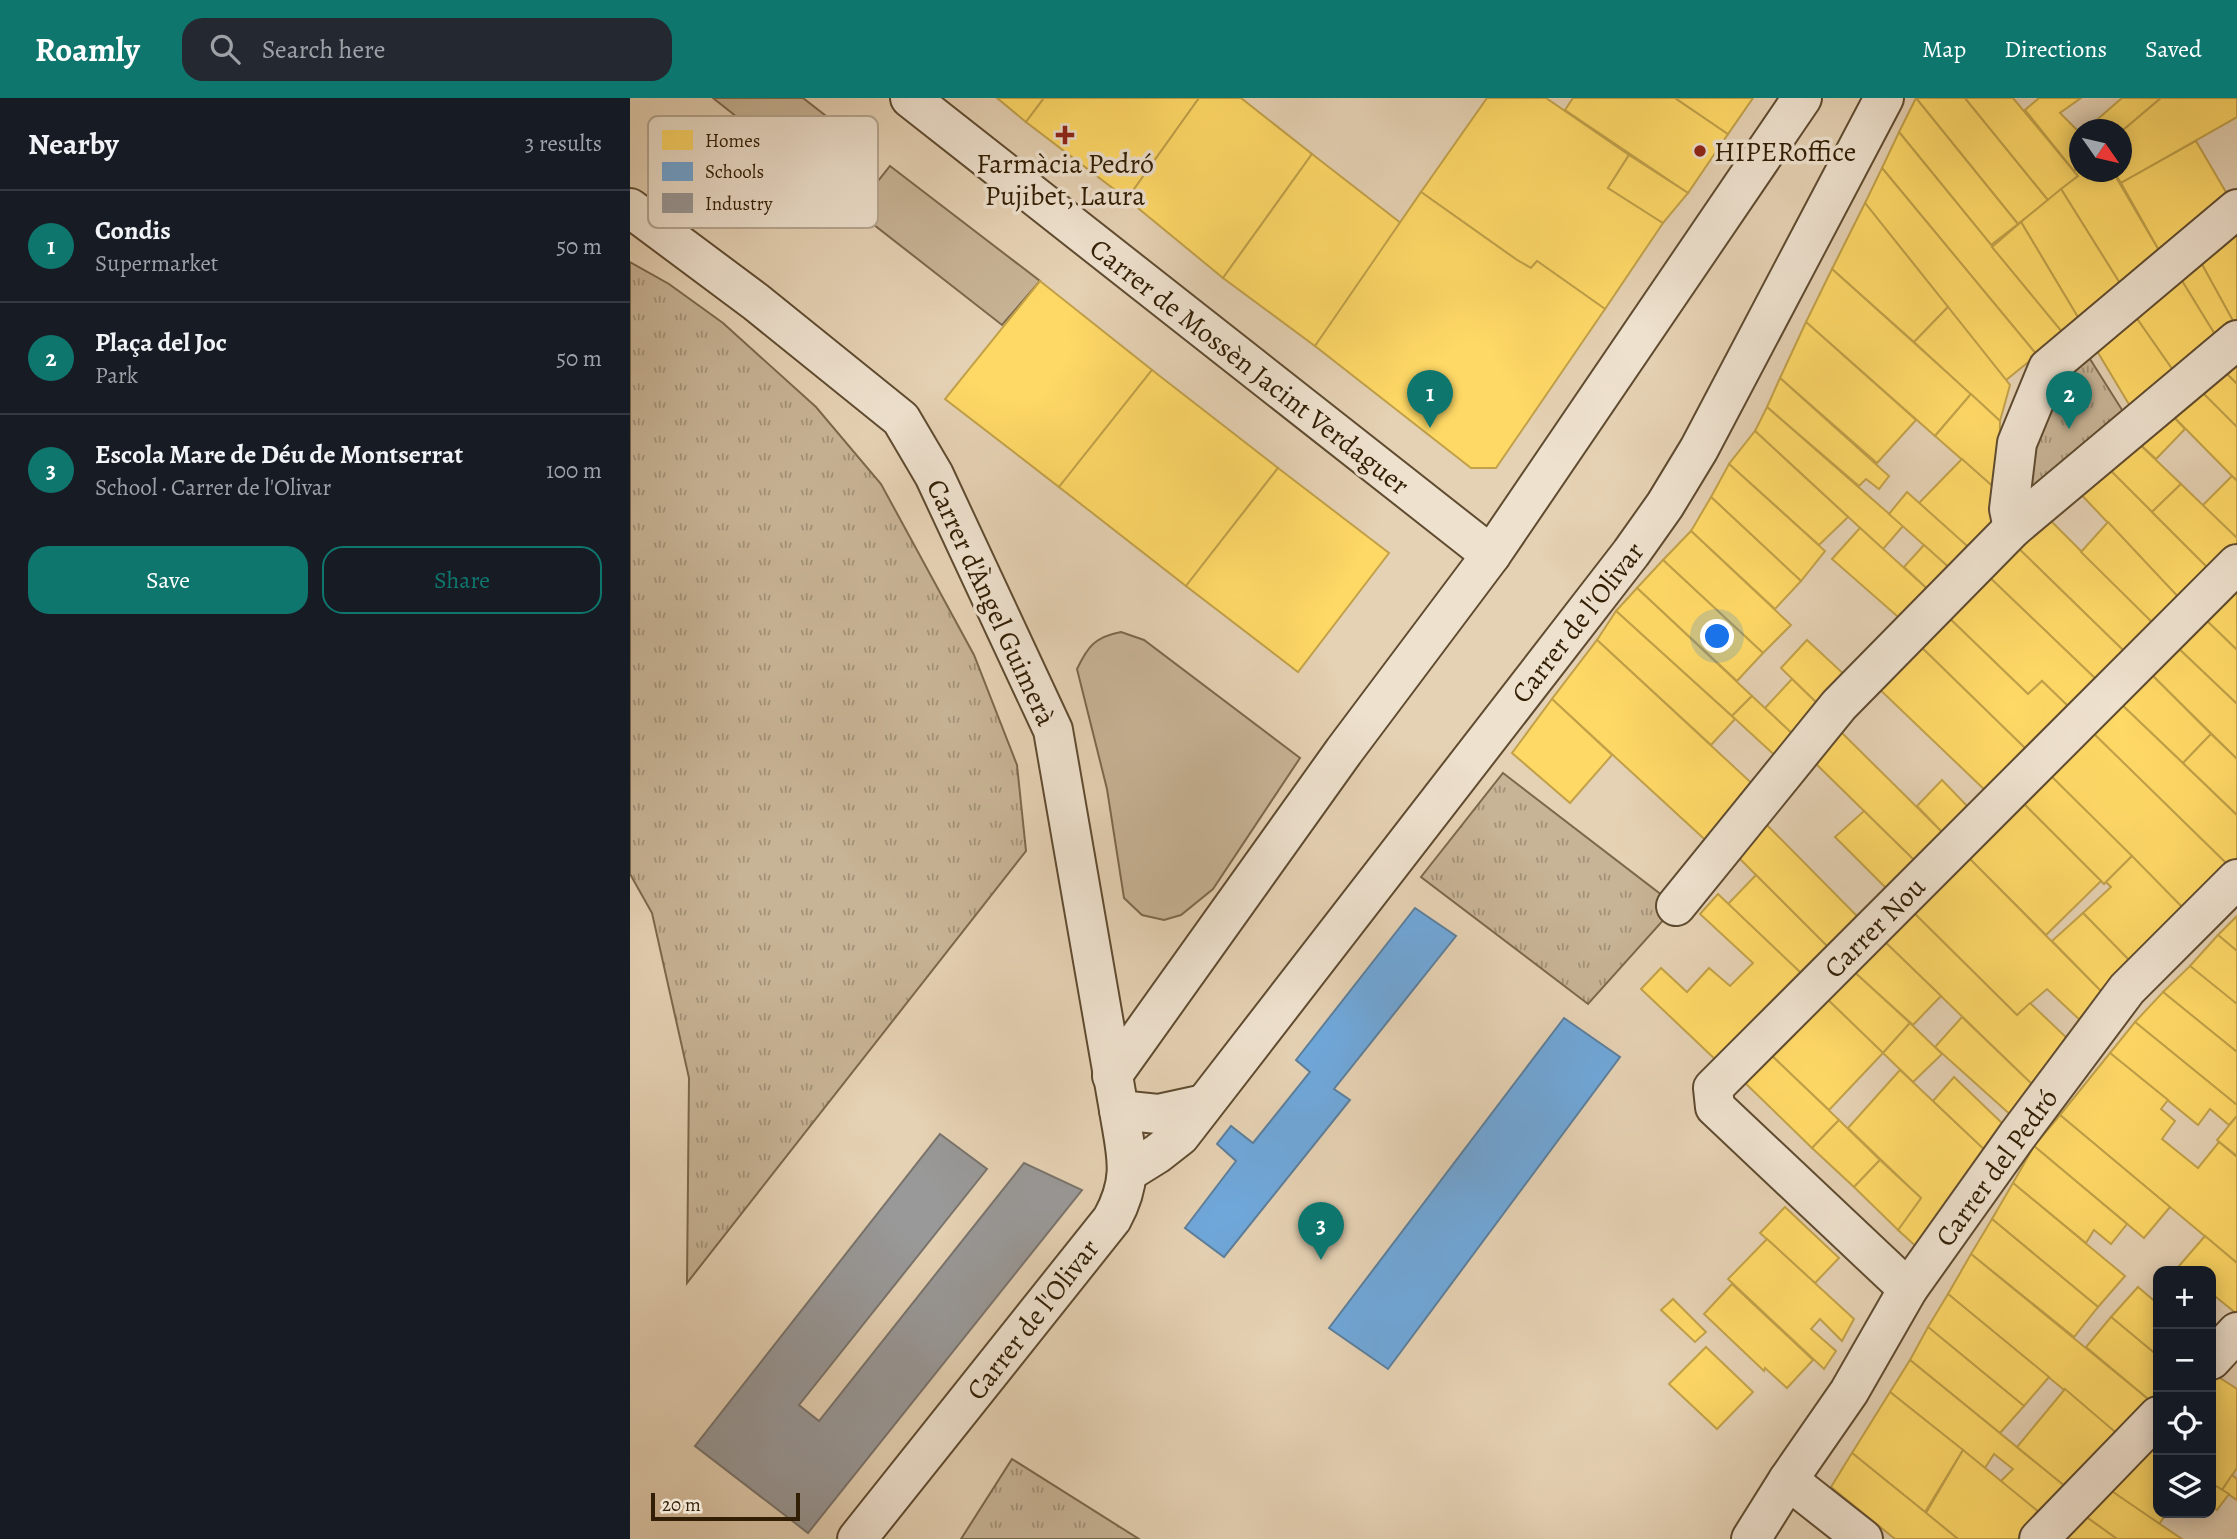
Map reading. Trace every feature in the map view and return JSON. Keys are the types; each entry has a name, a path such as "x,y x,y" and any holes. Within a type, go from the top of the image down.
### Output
{"street":[{"name":"Carrer de Mossèn Jacint Verdaguer","path":"910,98 1491,555"},
{"path":"1204,1104 1158,1114 1116,1093 1344,751 1491,555 1802,98"},
{"name":"Carrer de l'Olivar","path":"857,1539 1112,1219 1122,1201 1128,1172 1180,1136 1631,553 1665,505 1699,449 1884,98"},
{"name":"Carrer d'Àngel Guimerà","path":"630,208 648,221"},
{"path":"2013,528 2010,509 2017,443 2048,368 2237,209"},
{"name":"Carrer d'Àngel Guimerà","path":"657,228 756,302 901,419 934,475 1053,730 1128,1172"},
{"path":"1676,906 1839,705 2013,528 2237,340"},
{"name":"Carrer Nou","path":"1909,1289 1715,1107 1713,1088 2237,564"},
{"name":"Carrer del Pedró","path":"1751,1539 1849,1392 1909,1289 2017,1136 2127,989 2237,879"},
{"path":"2216,1355 2237,1332"},
{"path":"2039,1539 2153,1421"},
{"path":"1788,1480 1863,1539"}],"green space":[{"path":"713,98 803,98 826,116 736,116"},
{"path":"890,166 1040,281 1002,325 878,228 878,181"},
{"path":"630,262 669,284 723,323 816,407 881,484 974,655 1017,765 1026,851 687,1283 689,1078 652,913 630,874"},
{"path":"2085,351 2124,413 2019,510 2025,445 2057,372"},
{"path":"1121,632 1144,640 1300,758 1213,889 1181,915 1164,920 1142,915 1124,898 1107,789 1077,669 1093,644"},
{"path":"1503,773 1676,906 1588,1004 1421,877"},
{"path":"1012,1459 1139,1539 961,1539"}],"building: Homes":[{"path":"997,98 1044,98 1026,122"},
{"path":"1044,98 1199,98 1127,199 1026,122"},
{"path":"1199,98 1241,98 1312,154 1223,278 1127,199"},
{"path":"1487,98 1546,98 1629,155 1608,188 1663,223 1605,309 1537,261 1531,268 1517,260 1421,192"},
{"path":"1573,98 1675,98 1728,134 1688,193 1565,110"},
{"path":"1675,98 1753,98 1728,134"},
{"path":"1916,98 1965,98 2048,200 2018,224"},
{"path":"1916,98 2018,224 1991,245 1899,132"},
{"path":"1965,98 2013,98 2069,165 2070,182 2048,200"},
{"path":"2039,98 2081,98 2060,113 2069,122 2069,165 2025,110"},
{"path":"2122,98 2161,98 2132,123 2132,119 2098,119"},
{"path":"2161,98 2237,98 2237,117 2132,177 2132,123"},
{"path":"1899,132 2063,333 2037,355 1882,168"},
{"path":"2196,141 2230,199 2161,254 2121,183 2132,182 2132,177"},
{"path":"1312,154 1402,224 1315,346 1223,278"},
{"path":"1629,155 1688,193 1663,223 1608,188"},
{"path":"1882,168 2037,355 2006,380 1865,203"},
{"path":"2070,182 2119,182 2161,254 2121,285 2061,189"},
{"path":"2061,189 2121,285 2079,319 2021,222"},
{"path":"1421,192 1517,260 1531,268 1537,261 1605,309 1496,468 1471,468 1315,346"},
{"path":"1865,203 1948,307 1914,342 1832,269"},
{"path":"2021,222 2079,319 2063,333 1992,247"},
{"path":"2237,228 2237,328 2199,259"},
{"path":"2199,259 2237,328 2219,341 2179,276"},
{"path":"1832,269 1971,394 1935,436 1806,322"},
{"path":"2179,276 2219,341 2177,376 2133,313"},
{"path":"1040,281 1152,370 1059,487 945,399"},
{"path":"1948,307 2010,385 2000,421 1914,342"},
{"path":"2133,313 2177,376 2133,411 2094,346"},
{"path":"1806,322 1916,420 1877,463 1780,378"},
{"path":"2237,352 2237,384 2226,373"},
{"path":"1152,370 1278,468 1186,586 1059,487"},
{"path":"2226,373 2237,384 2237,428 2203,395"},
{"path":"1780,378 1889,476 1879,489 1866,479 1859,486 1767,407"},
{"path":"2196,386 2237,427 2237,481 2168,411"},
{"path":"1971,394 2000,421 1999,492 1935,436"},
{"path":"1767,407 1903,526 1883,549 1755,431"},
{"path":"2168,411 2185,429 2156,459 2133,438"},
{"path":"1755,431 1848,517 1819,545 1729,464"},
{"path":"2133,438 2181,484 2152,512 2104,464"},
{"path":"1962,459 1999,492 1999,526 1972,551 1919,503"},
{"path":"1729,464 1825,551 1801,581 1711,497"},
{"path":"2104,464 2212,572 2182,601 2075,488"},
{"path":"1278,468 1389,553 1298,672 1186,586"},
{"path":"2232,476 2237,481 2237,539 2202,506"},
{"path":"2181,484 2237,538 2237,547 2212,572 2152,512"},
{"path":"1907,492 1975,553 1954,572 1889,514"},
{"path":"1711,497 1801,581 1775,609 1691,531"},
{"path":"2043,513 2157,627 2128,655 2013,543"},
{"path":"2108,522 2182,601 2157,627 2081,552"},
{"path":"1860,528 1934,595 1905,623 1832,559"},
{"path":"1691,531 1791,625 1763,653 1663,560"},
{"path":"2013,543 2128,655 2100,683 1984,572"},
{"path":"1924,545 1954,572 1934,595 1904,567"},
{"path":"1663,560 1763,653 1737,681 1637,588"},
{"path":"1984,572 2100,683 2072,710 2042,681 2028,694 1944,613"},
{"path":"1637,588 1752,696 1732,716 1616,611"},
{"path":"2234,590 2237,593 2237,650 2205,619"},
{"path":"1616,611 1735,719 1711,745 1597,640"},
{"path":"1944,613 2028,694 2042,681 2072,710 2029,752 1915,641"},
{"path":"2205,619 2237,650 2237,704 2177,647"},
{"path":"1597,640 1759,790 1713,847 1552,699"},
{"path":"1807,640 1848,678 1823,709 1781,668"},
{"path":"1915,641 2029,752 1988,793 1874,684"},
{"path":"2177,647 2237,704 2237,759 2150,673"},
{"path":"2150,673 2211,734 2183,763 2120,703"},
{"path":"1792,679 1823,709 1799,740 1765,708"},
{"path":"1752,696 1799,740 1782,762 1732,716"},
{"path":"1552,699 1612,755 1570,803 1512,753"},
{"path":"2120,703 2237,815 2237,858 2229,866 2091,731"},
{"path":"1835,726 1945,835 1917,863 1810,758"},
{"path":"2091,731 2229,866 2184,909 2048,773"},
{"path":"2211,734 2237,759 2237,815 2183,763"},
{"path":"2048,773 2132,856 2104,884 2021,801"},
{"path":"1942,780 1971,810 1945,835 1917,806"},
{"path":"2021,801 2101,881 2046,935 1965,854"},
{"path":"1864,811 1917,863 1888,890 1835,837"},
{"path":"1759,817 1860,919 1829,948 1738,857 1756,839 1748,832"},
{"path":"1965,854 2103,993 2082,1022 2047,989 2017,1015 1911,910"},
{"path":"2132,856 2184,909 2129,960 2083,913 2111,887 2106,882"},
{"path":"1756,875 1829,948 1803,975 1728,904"},
{"path":"1718,894 1803,975 1717,1061 1641,989 1661,968 1687,992 1709,968 1730,986 1753,963 1700,914"},
{"path":"1911,910 2017,1015 2030,1003 2069,1040 2035,1087 1882,939"},
{"path":"2083,913 2129,960 2103,993 2052,941"},
{"path":"2237,916 2237,951 2218,935"},
{"path":"2218,935 2237,951 2237,1005 2190,966"},
{"path":"1882,939 1941,996 1913,1025 1851,969"},
{"path":"2190,966 2237,1004 2237,1052 2163,992"},
{"path":"1851,969 1910,1023 1883,1053 1824,996"},
{"path":"2163,992 2237,1052 2237,1105 2135,1022"},
{"path":"1824,996 1883,1053 1829,1110 1768,1052"},
{"path":"1962,1017 2035,1087 2013,1117 1935,1047"},
{"path":"2135,1022 2237,1105 2237,1116 2229,1125 2210,1109 2198,1125 2110,1053"},
{"path":"1910,1023 1942,1054 1913,1082 1883,1053"},
{"path":"1768,1052 1839,1120 1812,1148 1741,1079"},
{"path":"2110,1053 2168,1100 2161,1109 2175,1121 2162,1139 2198,1168 2219,1142 2237,1157 2237,1263 2060,1115"},
{"path":"1900,1070 1988,1153 1920,1250 1898,1230 1921,1198 1848,1128"},
{"path":"1954,1077 2006,1127 1988,1153 1933,1101"},
{"path":"2060,1115 2170,1207 2144,1238 2034,1146"},
{"path":"2237,1116 2237,1156 2217,1140"},
{"path":"1839,1120 1880,1160 1854,1187 1812,1148"},
{"path":"2034,1146 2127,1224 2111,1244 2094,1230 2086,1243 2013,1183"},
{"path":"1880,1160 1921,1198 1898,1230 1854,1187"},
{"path":"2013,1183 2125,1276 2098,1307 1992,1219"},
{"path":"1785,1207 1839,1258 1815,1283 1760,1233"},
{"path":"1992,1219 2098,1307 2074,1337 1971,1254"},
{"path":"2205,1236 2237,1263 2237,1314 2216,1297 2216,1266 2179,1266"},
{"path":"1767,1239 1854,1319 1842,1341 1820,1319 1811,1329 1836,1351 1824,1369 1728,1279"},
{"path":"1971,1254 2153,1403 2121,1437 1948,1294"},
{"path":"1732,1284 1813,1360 1787,1388 1765,1368 1764,1371 1704,1314"},
{"path":"2138,1287 2153,1300 2153,1352 2111,1317"},
{"path":"1948,1294 2049,1377 2024,1406 1928,1327"},
{"path":"1673,1299 1706,1332 1695,1342 1661,1310"},
{"path":"2111,1317 2153,1352 2153,1403 2086,1347"},
{"path":"1928,1327 2024,1406 2000,1433 1910,1360"},
{"path":"1706,1347 1753,1392 1717,1429 1669,1384"},
{"path":"1910,1360 2071,1491 2043,1519 2000,1482 2013,1469 1994,1454 1985,1468 1890,1392"},
{"path":"2216,1377 2237,1389 2237,1468 2222,1490 2216,1486"},
{"path":"2065,1389 2121,1437 2071,1491 2017,1447"},
{"path":"1890,1392 1963,1450 1925,1512 1852,1453"},
{"path":"2153,1444 2153,1518 2163,1518 2159,1524 2110,1490"},
{"path":"1963,1450 2045,1517 2024,1539 1958,1539 1926,1513"},
{"path":"1852,1453 1958,1539 1895,1539 1831,1487"},
{"path":"2232,1475 2237,1479 2237,1500 2222,1490"},
{"path":"2216,1486 2229,1494 2216,1509"},
{"path":"2110,1490 2182,1539 2117,1539 2085,1516"},
{"path":"2085,1516 2117,1539 2064,1539"}],"building: Schools":[{"path":"1415,908 1456,936 1334,1089 1350,1100 1224,1257 1185,1228 1236,1161 1217,1144 1231,1126 1253,1143 1310,1072 1296,1060"},
{"path":"1564,1018 1620,1057 1388,1369 1329,1328"}],"building: Industry":[{"path":"940,1134 987,1169 799,1405 819,1421 1024,1163 1082,1190 808,1533 695,1446"}],"place":[{"name":"Farmàcia Pedró Pujibet, Laura","path":"1065,135"},
{"name":"HIPERoffice","path":"1700,151"},
{"name":"Condis","path":"1430,428"},
{"name":"Plaça del Joc","path":"2069,429"},
{"name":"Escola Mare de Déu de Montserrat","path":"1321,1260"}]}
